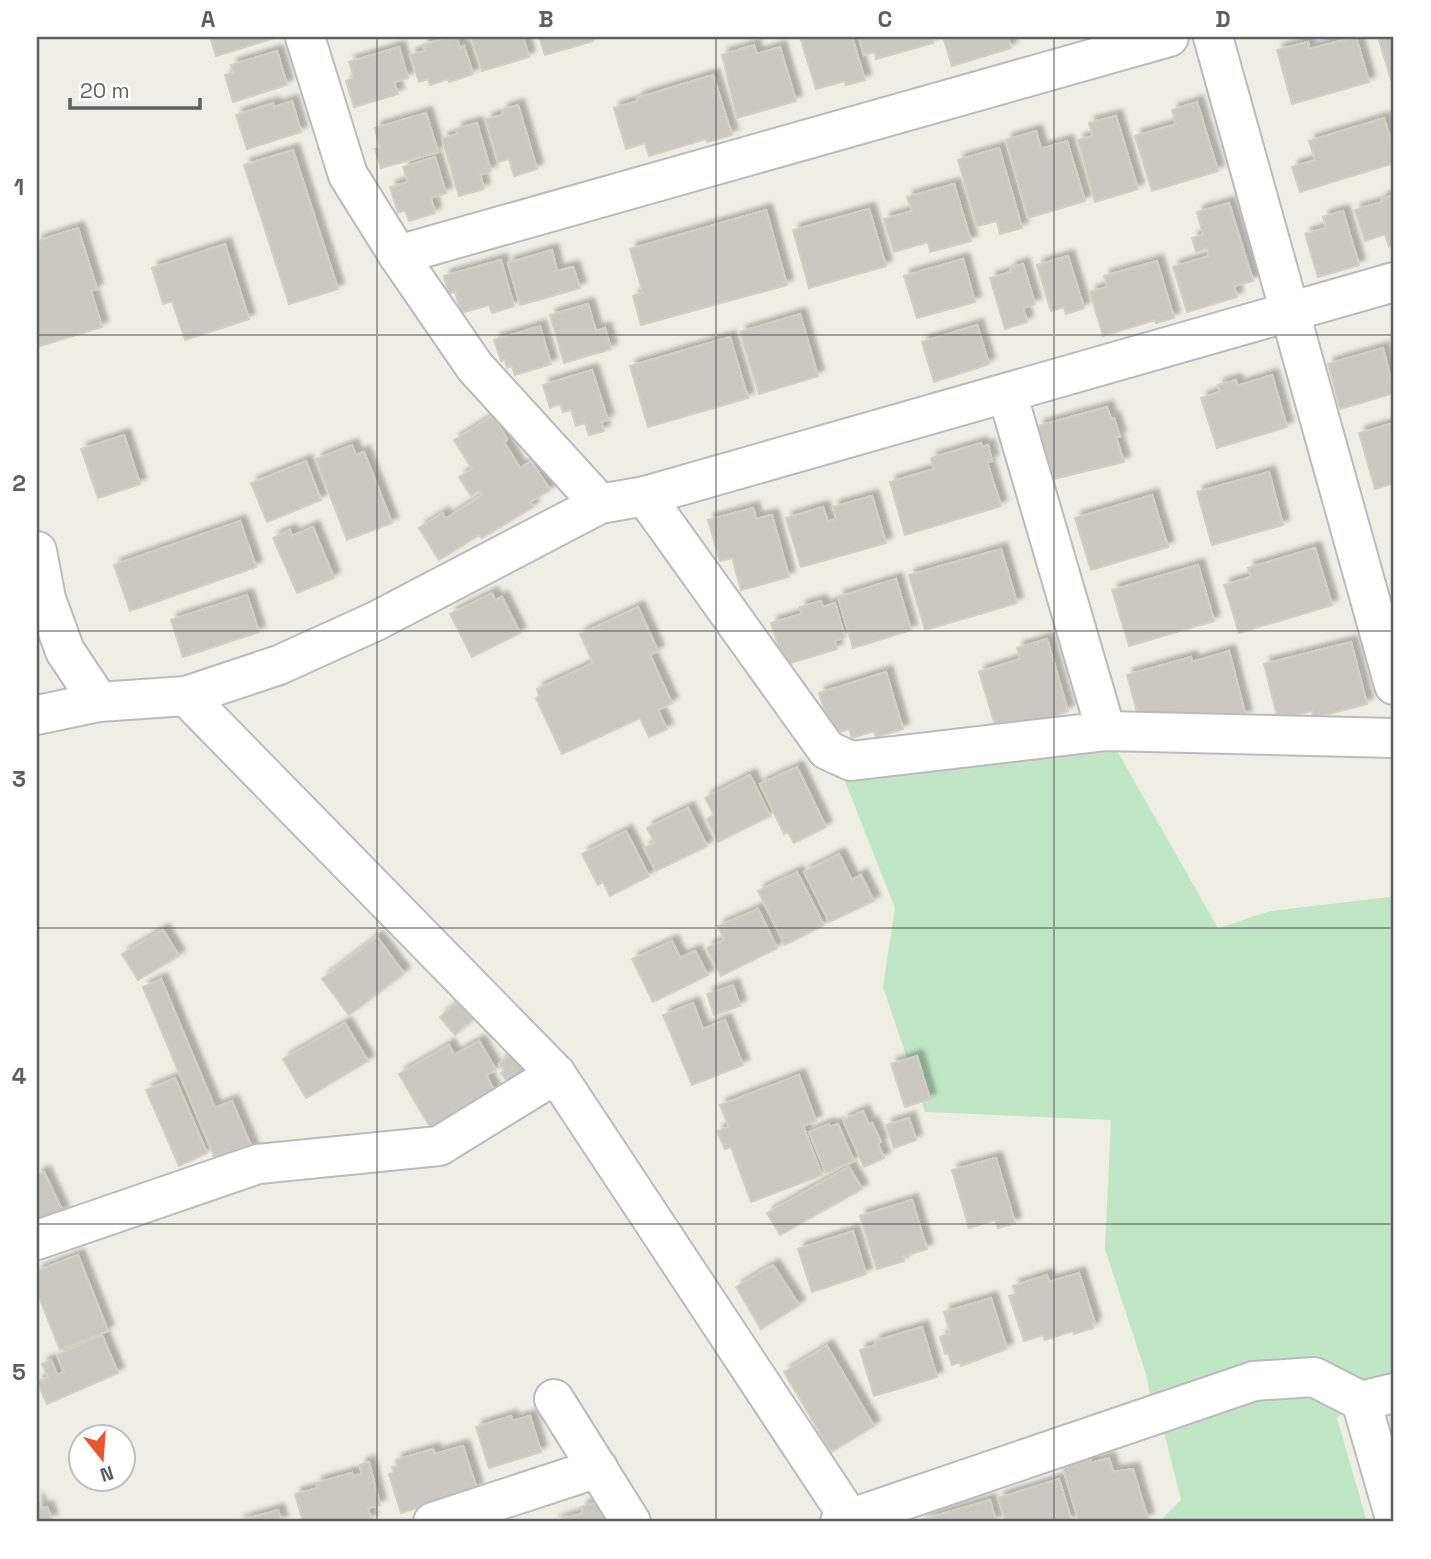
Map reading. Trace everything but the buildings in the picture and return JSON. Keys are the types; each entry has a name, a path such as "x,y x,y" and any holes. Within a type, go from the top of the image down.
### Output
{"street":[{"path":"305,37 348,175 398,255 475,367 600,504"},
{"path":"398,255 1169,37"},
{"path":"1213,37 1394,685"},
{"path":"37,715 99,702 186,696 279,665 376,621 600,504 645,496 1394,282"},
{"path":"1007,393 1106,731"},
{"path":"645,496 827,750 851,761 1106,731 1394,738"},
{"path":"37,551 46,599 65,651 99,702"},
{"path":"186,696 556,1074 847,1521 1254,1381 1314,1377 1378,1397 1394,1515"},
{"path":"37,1240 258,1164 439,1146 556,1074"},
{"path":"554,1399 631,1522"},
{"path":"433,1522 598,1468"}],"green space":[{"path":"1116,749 1218,928 1271,911 1390,897 1394,899 1394,1373 1382,1377 1337,1418 1367,1522 1159,1522 1181,1500 1166,1440 1105,1249 1111,1120 925,1112 883,987 895,908 842,774"}]}
